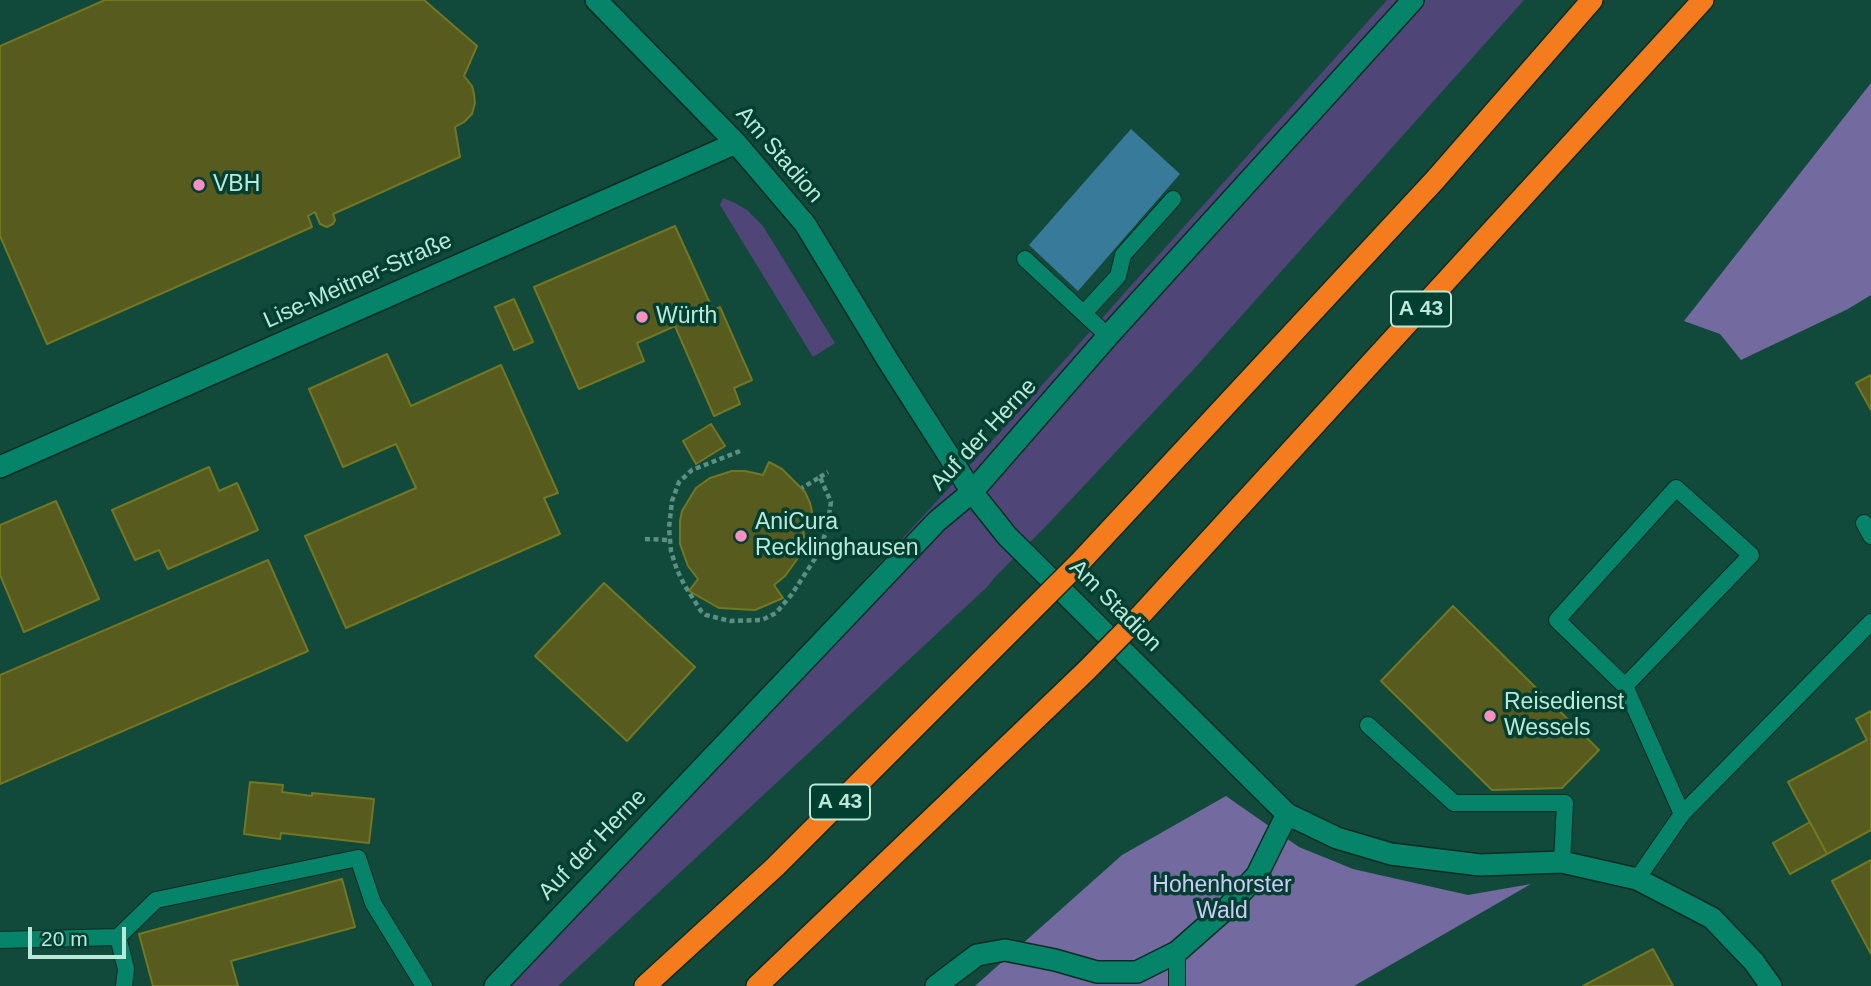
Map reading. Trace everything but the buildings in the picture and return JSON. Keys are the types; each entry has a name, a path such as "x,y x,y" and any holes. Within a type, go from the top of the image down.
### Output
{"highway":[{"name":"A 43","path":"645,986 775,867 1082,561 1436,180 1592,0"},
{"name":"A 43","path":"757,986 1139,617 1703,0"}],"street":[{"name":"Am Stadion","path":"596,0 736,143 805,224 971,492 1007,537 1287,814 1337,838 1391,854 1480,865 1562,862 1637,879 1712,918 1754,962 1771,986"},
{"name":"Auf der Herne","path":"495,986 937,521 971,492 1108,336 1413,0"},
{"name":"Lise-Meitner-Straße","path":"0,467 736,143"},
{"path":"936,986 977,955 1005,950 1097,972 1137,972 1177,952 1228,907 1257,875 1287,814"}],"lane":[{"path":"1084,313 1118,276 1123,255 1173,199"},
{"path":"1025,259 1108,336"},
{"path":"1625,686 1751,555 1676,488 1557,620 1625,686 1682,814"},
{"path":"1637,879 1682,814 1871,622"},
{"path":"1368,725 1454,803 1564,803 1562,862"},
{"path":"0,940 118,937 156,900 358,858 373,903 424,986"},
{"path":"118,937 126,969 124,986"},
{"path":"1177,952 1177,986"}],"path":[{"path":"740,451 692,470 679,482 672,501 671,551 677,570 706,615 730,621 768,618 776,613 792,594 818,554 827,529 831,502 820,477"},
{"path":"802,488 828,472"},
{"path":"645,539 670,540"}],"shaded area":[{"path":"1387,0 1524,0 1193,370 987,587 558,986 490,986 983,451"},
{"path":"723,198 747,210 763,226 835,343 813,357 720,205"}],"green space":[{"path":"1871,83 1871,295 1848,309 1741,360 1720,334 1684,321"},
{"name":"Hohenhorster Wald","path":"1226,796 1299,847 1353,869 1468,895 1531,884 1354,986 975,986 1122,855"}],"water":[{"path":"1131,129 1180,174 1078,291 1029,245"}],"place":[{"name":"VBH","path":"199,185"},
{"name":"Würth","path":"642,317"},
{"name":"AniCura Recklinghausen","path":"741,536"},
{"name":"Reisedienst Wessels","path":"1490,716"}]}
